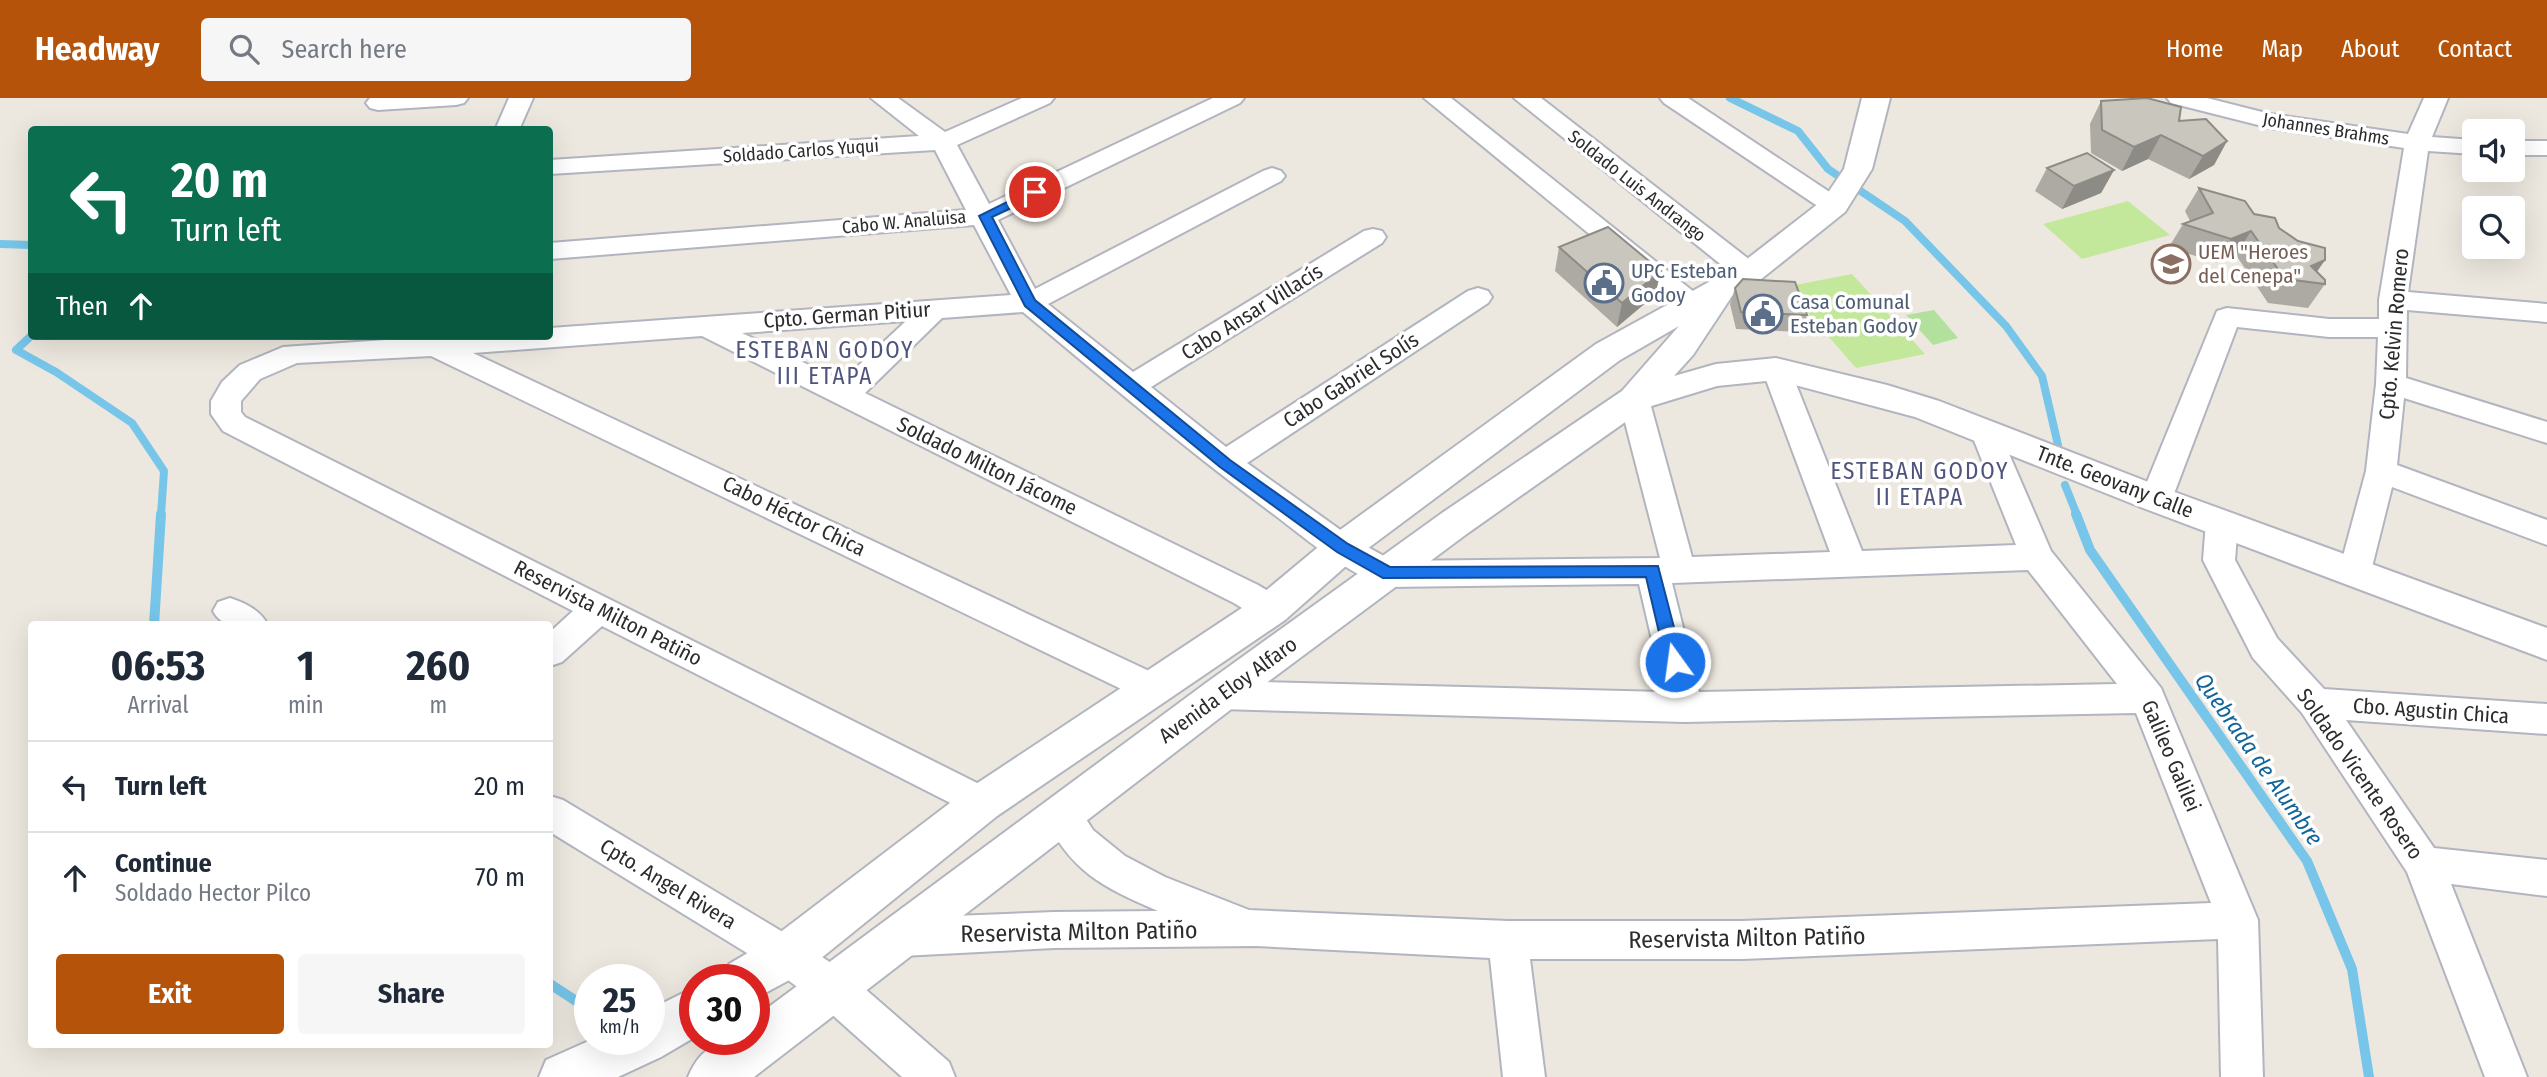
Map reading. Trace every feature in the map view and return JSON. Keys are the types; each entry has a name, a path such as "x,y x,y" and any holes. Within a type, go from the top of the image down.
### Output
{"street":[{"path":"378,103 456,98"},
{"path":"509,126 521,98"},
{"path":"883,98 943,142 985,216 1029,303 1225,463 1342,548 1388,573 1666,570 2037,557"},
{"name":"Soldado Carlos Yuqui","path":"553,167 943,142 1042,98"},
{"name":"Cabo W. Analuisa","path":"553,251 985,216 1232,98"},
{"path":"1436,98 1716,294"},
{"name":"Soldado Luis Andrango","path":"1526,98 1716,294"},
{"path":"1672,98 1838,201"},
{"name":"Avenida Eloy Alfaro","path":"770,966 787,956 982,803 1271,609 1342,548 1608,352 1716,294 1838,201 1858,169 1876,98"},
{"name":"Johannes Brahms","path":"2179,98 2270,121 2417,143 2462,146"},
{"name":"Cpto. Kelvin Romero","path":"2355,571 2381,471 2391,384 2392,313 2417,143 2436,98"},
{"path":"2525,148 2547,148"},
{"name":"Cpto. German Pitiur","path":"553,337 1029,303 1272,176"},
{"name":"Cabo Ansar Villacís","path":"1130,387 1373,237"},
{"name":"Avenida Eloy Alfaro","path":"713,1077 834,989 1220,695 1455,523 1634,399 1681,347 1716,294"},
{"name":"Cabo Gabriel Solís","path":"1225,463 1478,297"},
{"path":"845,396 935,309"},
{"path":"2156,499 2227,317 2357,330 2392,313 2547,313"},
{"name":"Soldado Milton Jácome","path":"703,325 1271,609"},
{"name":"Cpto. German Pitiur","path":"234,424 226,414 226,401 232,389 250,372 269,362 309,352 512,340"},
{"path":"1608,352 1657,345 1681,347 1776,369 1851,564"},
{"name":"Cabo Héctor Chica","path":"435,346 1152,688"},
{"name":"Tnte. Geovany Calle","path":"1634,399 1716,375 1776,369 1875,393 1927,409 2156,499 2547,644"},
{"path":"2391,384 2547,433"},
{"path":"1634,399 1666,570 1685,707"},
{"name":"Reservista Milton Patiño","path":"234,424 982,803"},
{"name":"Galileo Galilei","path":"1986,433 2037,557 2148,698 2238,920 2242,1077"},
{"path":"2381,471 2547,533"},
{"name":"Soldado Vicente Rosero","path":"2222,522 2219,560 2264,648 2315,703 2423,864 2506,1077"},
{"path":"553,649 599,608"},
{"path":"1220,695 1685,707 2148,698"},
{"name":"Cbo. Agustin Chica","path":"2315,703 2547,719"},
{"name":"Cpto. Angel Rivera","path":"553,814 787,956 834,989 934,1077"},
{"name":"Reservista Milton Patiño","path":"1062,814 1079,842 1116,871 1172,898 1256,928"},
{"path":"2423,864 2547,878"},
{"name":"Reservista Milton Patiño","path":"902,937 1054,930 1256,928 1508,940 1742,940 2238,920"},
{"path":"1508,940 1524,1077"},
{"path":"564,1077 612,1055"}],"green space":[{"path":"2128,201 2170,235 2082,259 2043,224"},
{"path":"1852,274 1925,354 1856,368 1785,287"},
{"path":"1934,310 1958,338 1933,345 1906,315"}],"building":[{"path":"2147,98 2181,107 2179,121 2206,119 2227,141 2203,156 2161,135 2134,147 2102,130 2101,101"},
{"path":"2087,153 2114,170 2074,186 2047,168"},
{"path":"2199,188 2245,201 2254,214 2275,218 2279,228 2298,241 2325,248 2325,260 2311,266 2325,280 2325,284 2285,279 2251,231 2231,239 2183,224 2213,213"},
{"path":"1608,227 1661,271 1622,303 1559,247"},
{"path":"1743,279 1795,282 1807,315 1741,312 1735,288"}],"waterway":[{"name":"Quebrada de Alumbre","path":"1730,98 1798,131 1828,169 1905,221 2006,326 2042,376 2058,445"},
{"path":"0,244 28,245"},
{"path":"28,339 16,350 56,372 132,423 164,471 161,515"},
{"name":"Quebrada de Alumbre","path":"2065,485 2077,515"},
{"path":"154,621 161,514"},
{"name":"Quebrada de Alumbre","path":"2076,514 2090,550 2307,861 2352,969 2369,1077"},
{"path":"553,986 574,1000"}],"place":[{"name":"UEM \"Heroes del Cenepa\"","path":"2171,264"},
{"name":"UPC Esteban Godoy","path":"1604,283"},
{"name":"Casa Comunal Esteban Godoy","path":"1763,314"}],"district":[{"name":"ESTEBAN GODOY III ETAPA","path":"825,363"},
{"name":"ESTEBAN GODOY II ETAPA","path":"1920,484"}],"route":[{"path":"1035,192 985,216 1029,303 1225,463 1342,548 1388,573 1653,570 1675,662"}]}
